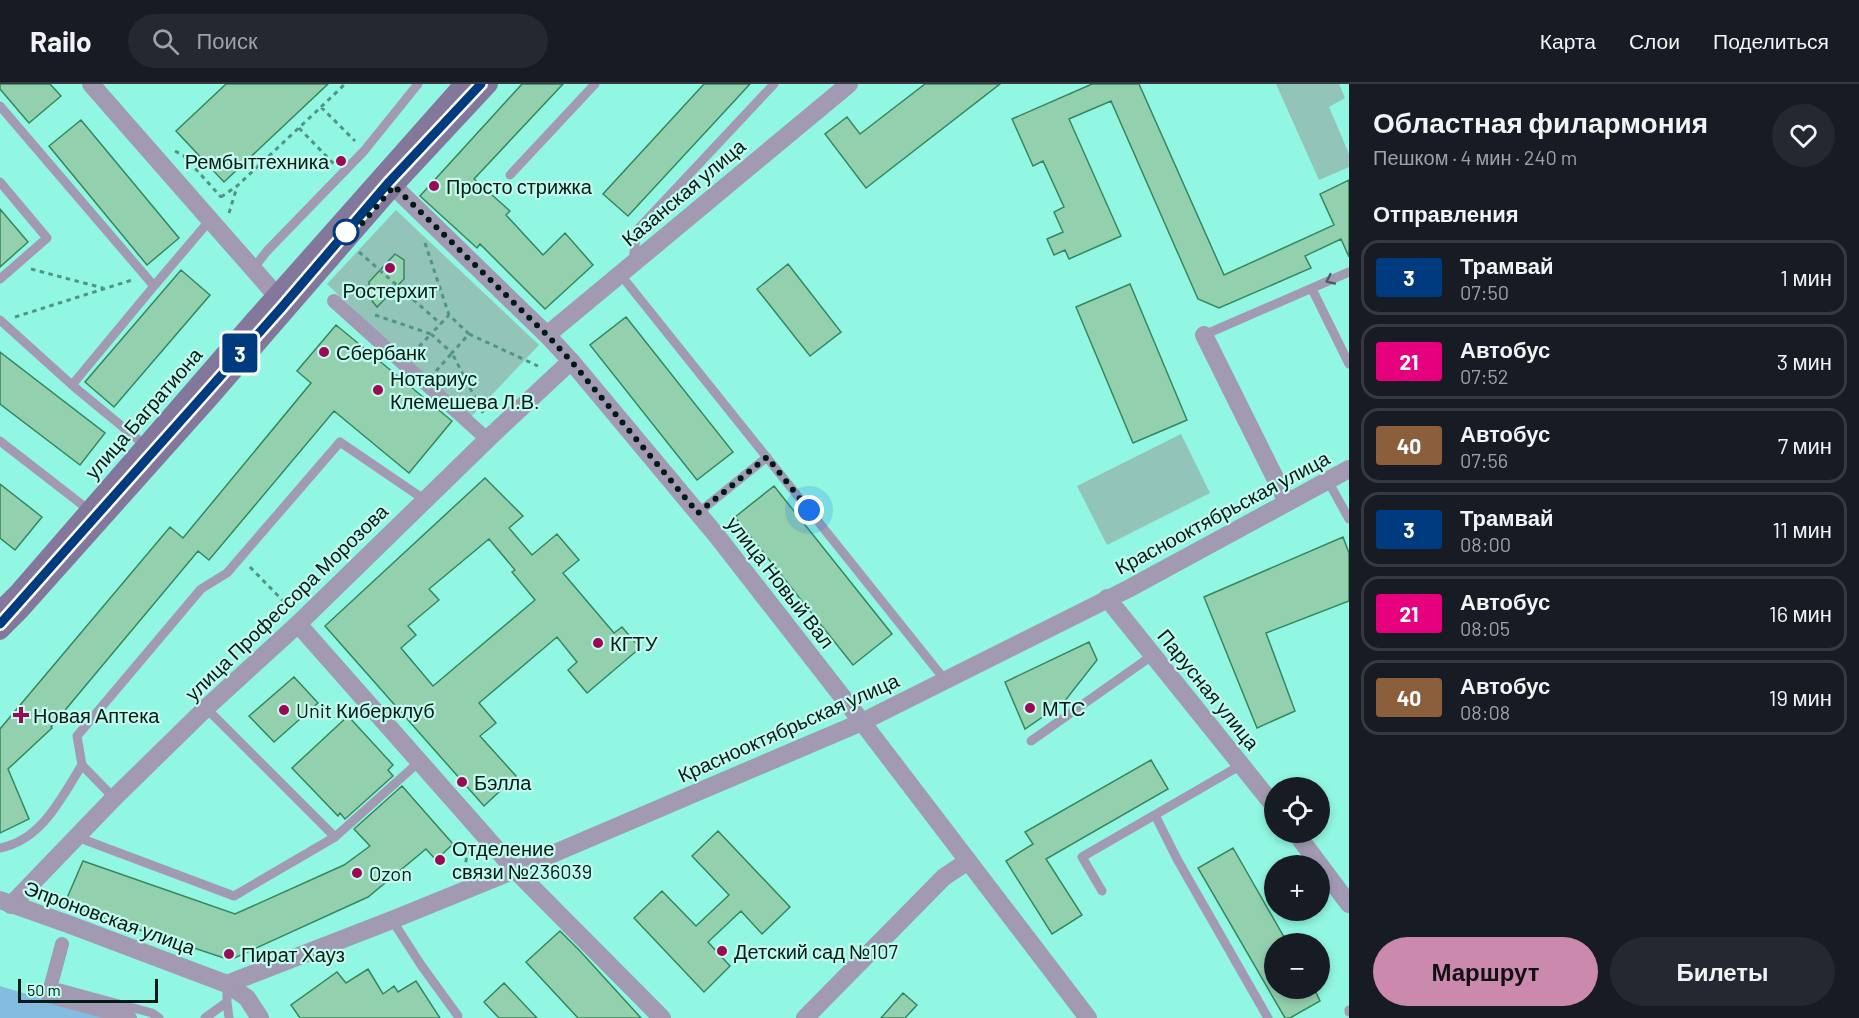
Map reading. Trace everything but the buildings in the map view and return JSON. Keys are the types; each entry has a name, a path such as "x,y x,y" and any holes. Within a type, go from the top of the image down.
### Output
{"main road":[{"name":"улица Багратиона","path":"0,610 89,510 152,451 388,181 463,84"},
{"name":"улица Багратиона","path":"0,631 19,612 152,451 276,295 484,86"}],"street":[{"path":"91,84 276,295"},
{"name":"Казанская улица","path":"547,335 849,84"},
{"name":"улица Новый Вал","path":"388,181 571,361 698,513 862,722 1088,1018"},
{"path":"334,301 424,384 490,437"},
{"path":"1204,335 1287,502"},
{"name":"улица Профессора Морозова","path":"6,903 77,837 206,708 300,622 571,361"},
{"name":"Краснооктябрьская улица","path":"227,993 392,920 862,722 1107,598 1349,469"},
{"name":"Парусная улица","path":"1107,598 1264,793"},
{"path":"300,622 515,870 662,1018"},
{"path":"1303,843 1349,904"},
{"path":"805,1018 944,877 968,861"},
{"name":"Эпроновская улица","path":"6,903 68,924 227,993 247,998 260,1018"},
{"path":"62,944 48,996 130,1018"}],"lane":[{"path":"253,269 267,251 364,151 418,84"},
{"path":"510,175 595,84"},
{"path":"774,84 637,230 627,269 767,457 945,680"},
{"path":"0,106 154,286"},
{"path":"0,182 47,238 0,279"},
{"path":"72,384 210,220"},
{"path":"1204,335 1349,272"},
{"path":"1312,289 1349,364"},
{"path":"1,321 152,451"},
{"path":"0,441 89,510"},
{"path":"114,798 82,765 77,736 201,589 227,573 340,442 425,500"},
{"path":"698,513 767,457"},
{"path":"1328,480 1349,519"},
{"path":"1031,741 1153,655"},
{"path":"206,708 335,837"},
{"path":"77,837 234,896 335,837 419,762"},
{"path":"0,848 9,847 30,835 50,817 82,765"},
{"path":"1102,891 1082,857 1241,765"},
{"path":"1155,815 1177,859 1268,1018"},
{"path":"392,920 458,1016"},
{"path":"60,988 152,1013 159,1018"},
{"path":"205,1018 227,993"},
{"path":"227,993 229,1018"}],"path":[{"path":"221,197 237,186 345,84"},
{"path":"321,107 364,151"},
{"path":"299,128 344,173"},
{"path":"222,234 237,186"},
{"path":"424,239 449,315 470,334 556,374"},
{"path":"352,246 441,324"},
{"path":"17,265 105,289"},
{"path":"1,321 145,276"},
{"path":"366,312 431,334 452,353 490,437"},
{"path":"403,363 449,315"},
{"path":"424,384 470,334"},
{"path":"240,557 300,622"},
{"path":"463,873 469,842"}],"shaded area":[{"path":"1276,84 1339,84 1345,98 1329,107 1349,154 1349,167 1319,180"},
{"path":"396,210 539,345 469,419 327,284"},
{"path":"1181,434 1210,493 1107,545 1077,486"},
{"path":"0,986 106,1018 0,1018"}],"tram line":[{"path":"0,624 282,307 389,182 481,84"},
{"name":"3","path":"0,624 282,307 389,182 481,84"}],"place":[{"name":"Рембыттехника","path":"341,161"},
{"name":"Просто стрижка","path":"434,186"},
{"name":"Ростерхит","path":"390,268"},
{"name":"Сбербанк","path":"324,352"},
{"name":"Нотариус Клемешева Л.В.","path":"378,390"},
{"name":"КГТУ","path":"598,643"},
{"name":"МТС","path":"1030,708"},
{"name":"Unit Киберклуб","path":"284,710"},
{"name":"Новая Аптека","path":"21,715"},
{"name":"Бэлла","path":"462,782"},
{"name":"Отделение связи №236039","path":"440,860"},
{"name":"Ozon","path":"357,873"},
{"name":"Детский сад №107","path":"722,951"},
{"name":"Пират Хауз","path":"229,954"}],"route":[{"path":"346,232 353,234 394,186 547,335 698,513 767,457 809,510"}]}
